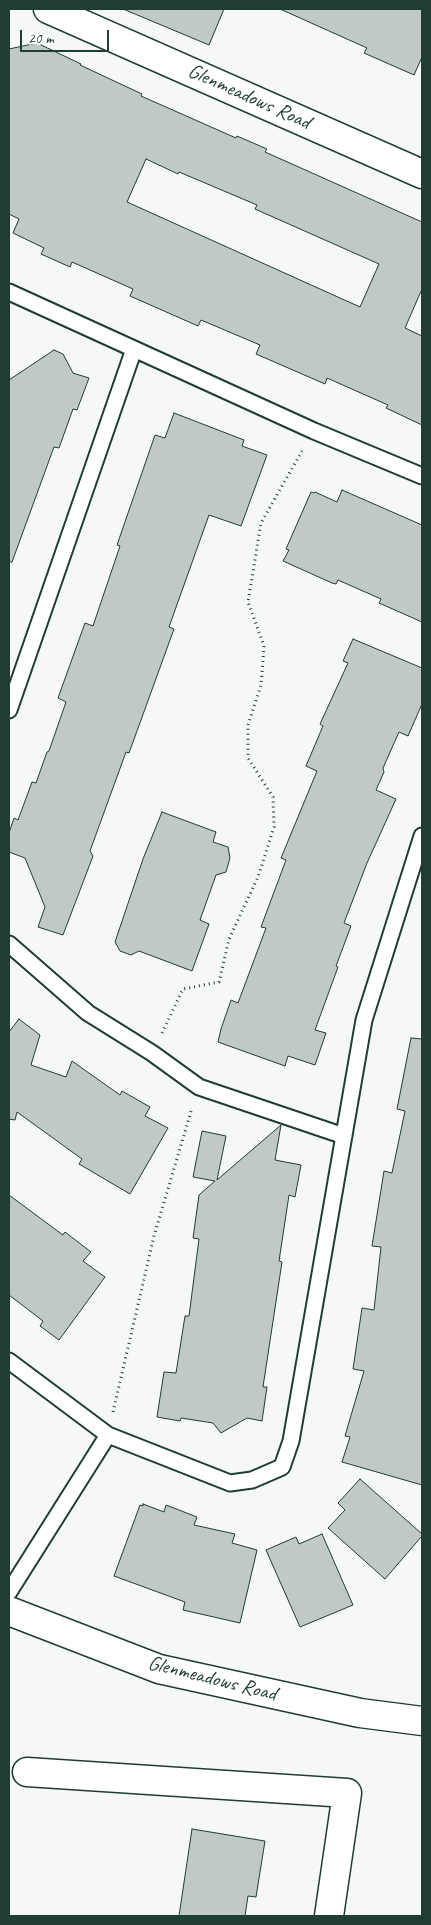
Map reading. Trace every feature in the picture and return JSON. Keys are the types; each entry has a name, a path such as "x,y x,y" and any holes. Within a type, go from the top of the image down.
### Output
{"street":[{"name":"Glenmeadows Road","path":"48,9 422,174"},
{"name":"Glenmeadows Road","path":"9,1611 159,1669 360,1713 422,1721"},
{"path":"27,1772 347,1793 330,1916"}],"lane":[{"path":"9,292 314,431 422,476"},
{"path":"9,710 134,349"},
{"path":"9,1361 108,1434 230,1483 252,1480 282,1468 291,1441 364,1020 422,836"},
{"path":"9,944 88,1013 199,1087 344,1136"},
{"path":"9,1592 108,1434"}],"path":[{"path":"152,1054 183,988 219,982 230,939 258,877 274,827 273,797 248,758 248,725 261,685 264,646 248,602 261,523 314,431"},
{"path":"108,1434 154,1236 199,1087"}],"building":[{"path":"123,9 224,9 209,45"},
{"path":"280,9 422,9 422,57 414,75 364,53 367,48"},
{"path":"37,43 142,94 141,96 236,138 237,136 267,149 265,152 422,222 422,289 405,328 422,336 422,425 386,408 388,405 327,378 325,384 256,354 260,345 201,320 198,326 130,296 133,289 72,262 70,267 41,254 44,248 13,233 19,219 9,214 9,49","holes":["146,159 178,174 179,172 257,205 255,209 379,264 360,307 127,202"]},
{"path":"54,350 63,354 73,373 89,378 77,410 73,409 59,448 54,447 12,562 9,562 9,380"},
{"path":"174,413 244,440 242,446 267,455 241,526 209,515 169,627 174,629 129,753 126,752 90,851 93,856 63,935 38,927 45,907 25,858 9,852 9,833 14,818 18,820 32,782 36,783 49,751 66,702 58,698 85,623 93,626 120,546 117,545 155,435 165,438"},
{"path":"342,490 422,525 422,622 379,603 381,599 338,580 336,584 332,583 283,561 289,550 286,549 311,492 337,502"},
{"path":"353,639 422,668 422,704 408,736 399,732 383,768 384,772 376,790 396,799 367,863 344,923 351,926 315,1030 326,1033 315,1065 288,1056 285,1066 218,1042 231,1000 238,1003 266,928 261,927 286,860 281,858 317,771 306,766 323,726 320,724 348,663 343,661"},
{"path":"162,812 216,832 213,842 228,847 230,858 226,872 216,875 200,920 209,924 192,971 139,951 131,955 120,951 115,942 143,859"},
{"path":"19,1019 40,1035 31,1065 66,1077 72,1061 120,1095 122,1091 150,1107 145,1116 168,1128 130,1194 79,1164 82,1159 17,1112 15,1120 9,1119 9,1032"},
{"path":"411,1038 422,1039 422,1485 342,1462 350,1437 345,1436 364,1371 353,1369 362,1308 374,1310 381,1247 372,1246 384,1171 392,1173 405,1111 397,1109"},
{"path":"281,1125 275,1160 301,1165 295,1197 289,1195 279,1261 282,1262 263,1387 267,1387 262,1421 247,1418 221,1433 213,1423 181,1418 180,1421 157,1417 164,1372 176,1373 185,1316 189,1316 199,1239 193,1238 199,1195 215,1181 193,1177 202,1131 226,1136 217,1180"},
{"path":"9,1195 63,1235 65,1232 91,1252 83,1261 105,1277 59,1340 40,1326 43,1321 9,1295"},
{"path":"360,1479 422,1534 385,1579 328,1528 345,1510 338,1503"},
{"path":"143,1504 164,1512 166,1505 197,1517 194,1525 235,1534 232,1543 257,1550 240,1623 183,1610 185,1602 114,1576 140,1505 143,1506"},
{"path":"322,1534 353,1605 300,1627 266,1550 296,1537 299,1544"},
{"path":"192,1829 265,1841 256,1897 248,1896 245,1916 179,1916"}]}
